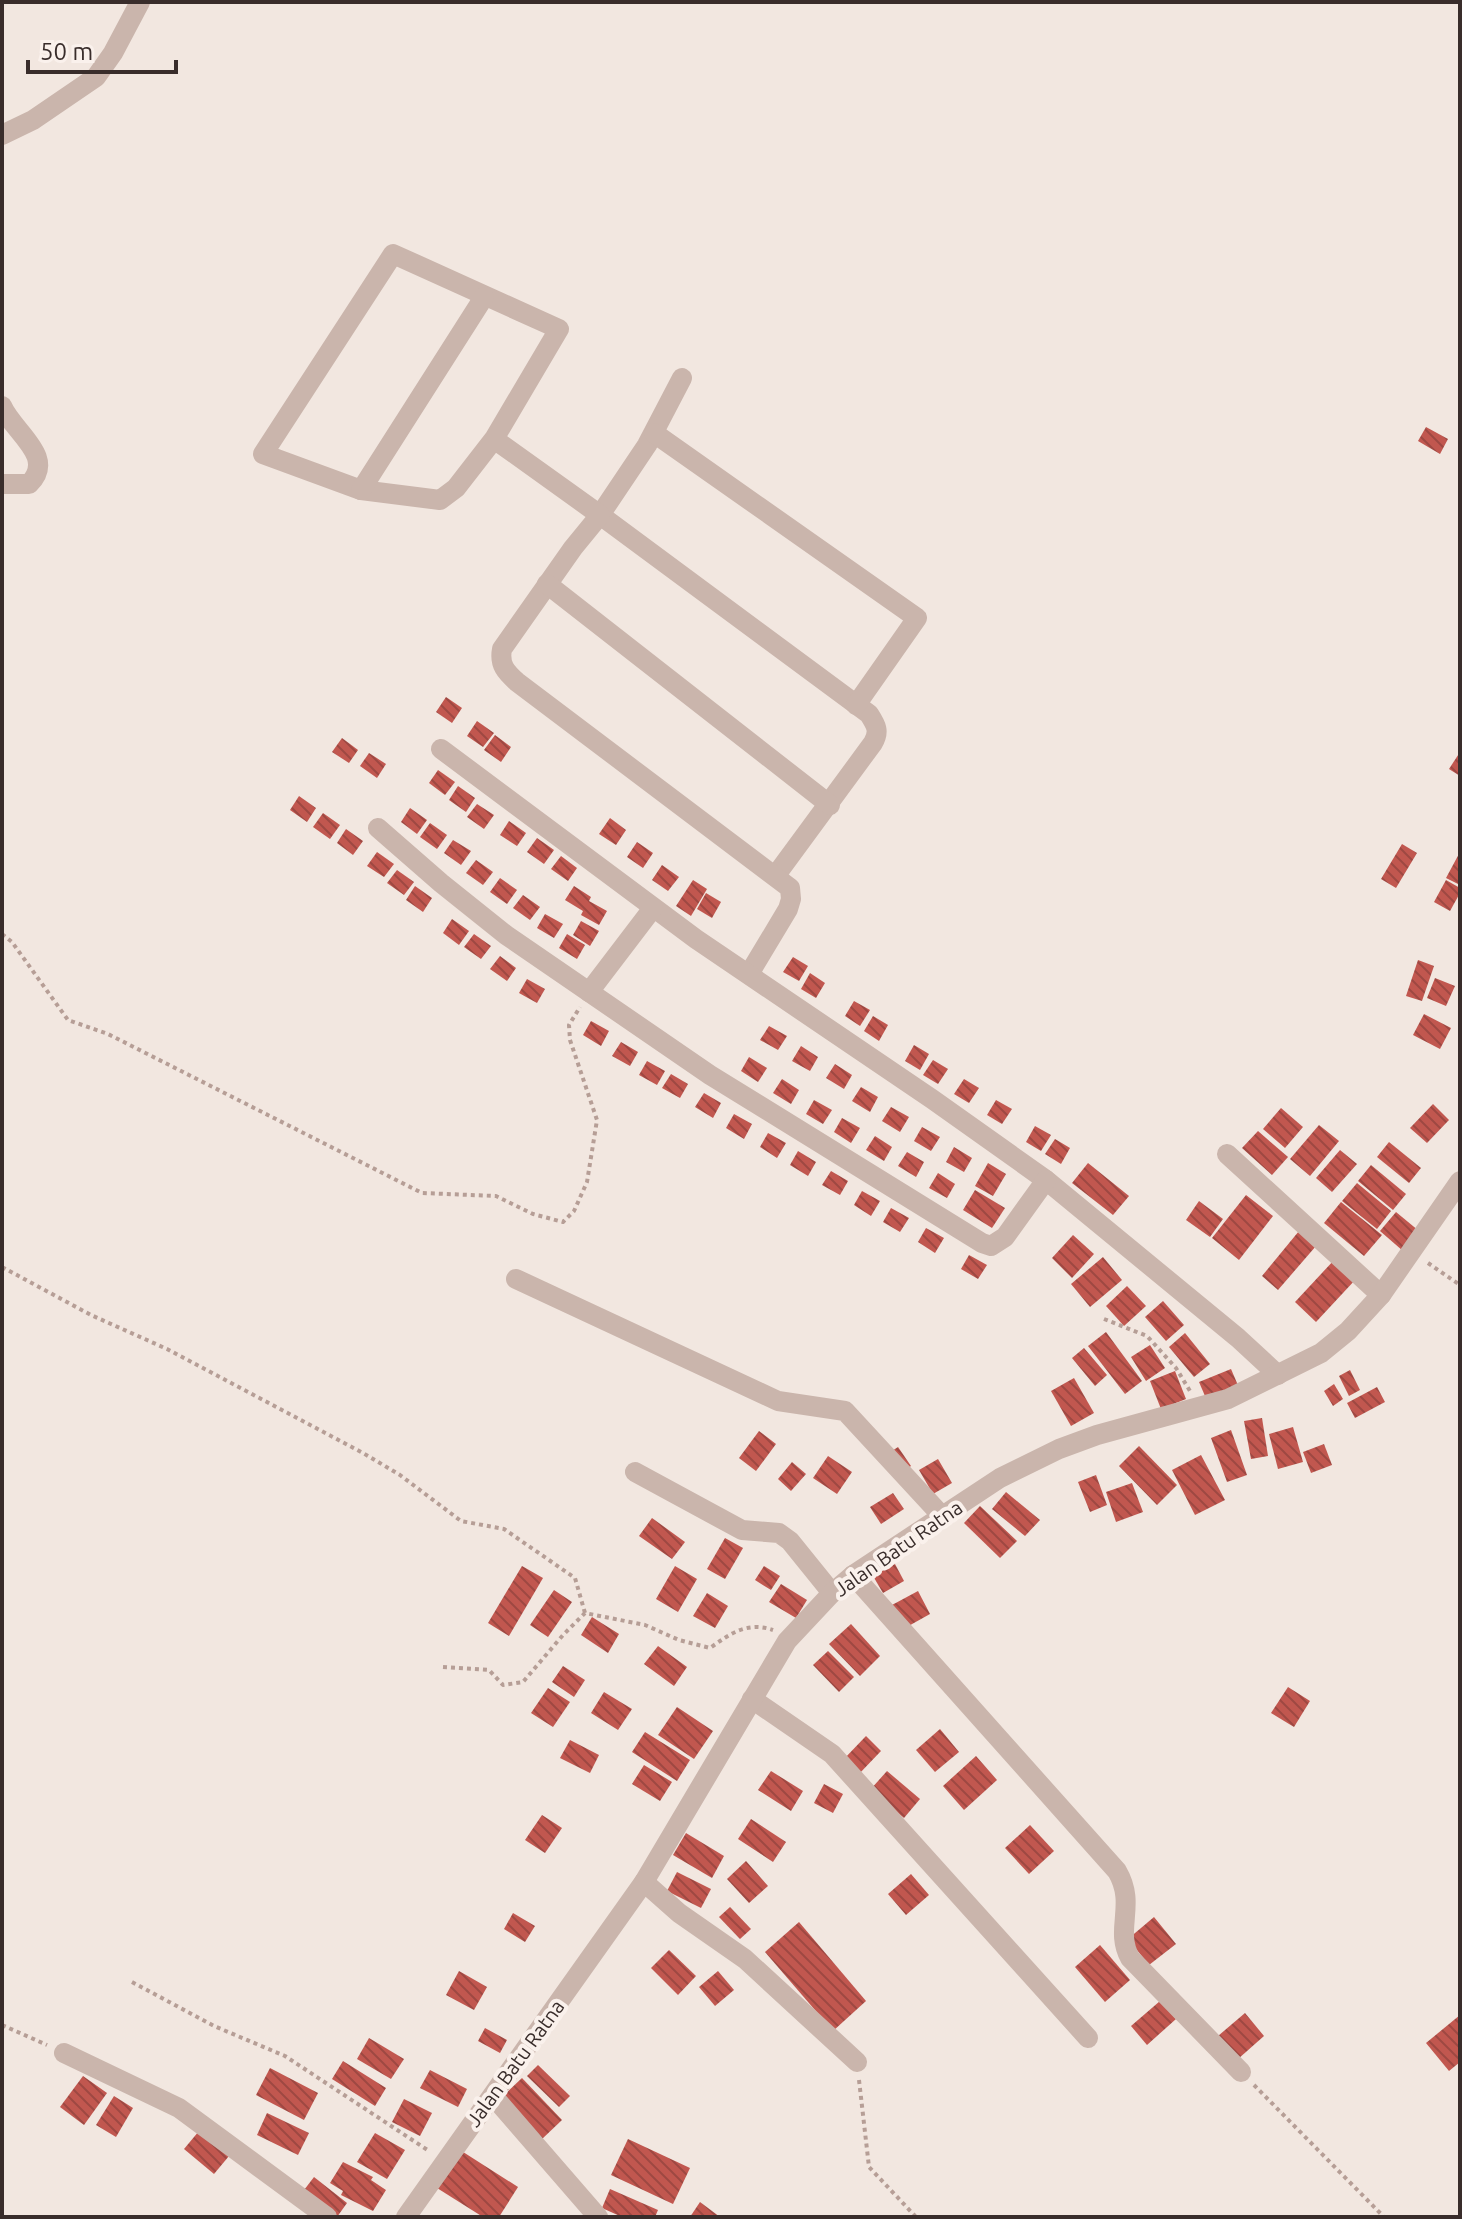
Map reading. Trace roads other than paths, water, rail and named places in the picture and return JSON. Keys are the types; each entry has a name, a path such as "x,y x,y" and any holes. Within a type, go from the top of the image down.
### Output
{"street":[{"path":"2,135 33,120 96,77 113,53 140,2"},
{"path":"393,254 559,329 494,439 456,488 440,500 361,490 263,454 393,254"},
{"path":"361,490 484,297"},
{"path":"682,378 654,433 600,515 502,649 500,660 517,682 790,888 791,899 783,919 749,974"},
{"path":"2,406 40,463 37,476 29,484 2,484"},
{"path":"654,433 917,618 856,705"},
{"path":"494,439 869,714 877,726 878,735 830,805 776,875"},
{"path":"547,584 830,805"},
{"path":"441,749 653,908 1046,1180 1238,1338 1278,1375"},
{"path":"378,828 506,935 710,1075 982,1243 991,1246 1005,1237 1046,1180"},
{"path":"589,992 653,908"},
{"path":"1227,1154 1381,1295"},
{"name":"Jalan Batu Ratna","path":"406,2217 644,1882 787,1641 832,1593 853,1575 1000,1478 1059,1449 1228,1399 1321,1353 1348,1331 1381,1295 1460,1181"},
{"path":"516,1279 778,1401 845,1411 942,1516"},
{"path":"635,1472 736,1528 755,1533 773,1531 784,1536 832,1593"},
{"path":"853,1575 1117,1871 1127,1894 1123,1942 1130,1958 1241,2072"},
{"path":"752,1699 832,1754 1088,2038"},
{"path":"644,1882 679,1913 745,1959 857,2062"},
{"path":"64,2053 179,2108 327,2217"},
{"path":"493,2096 598,2217"}]}
